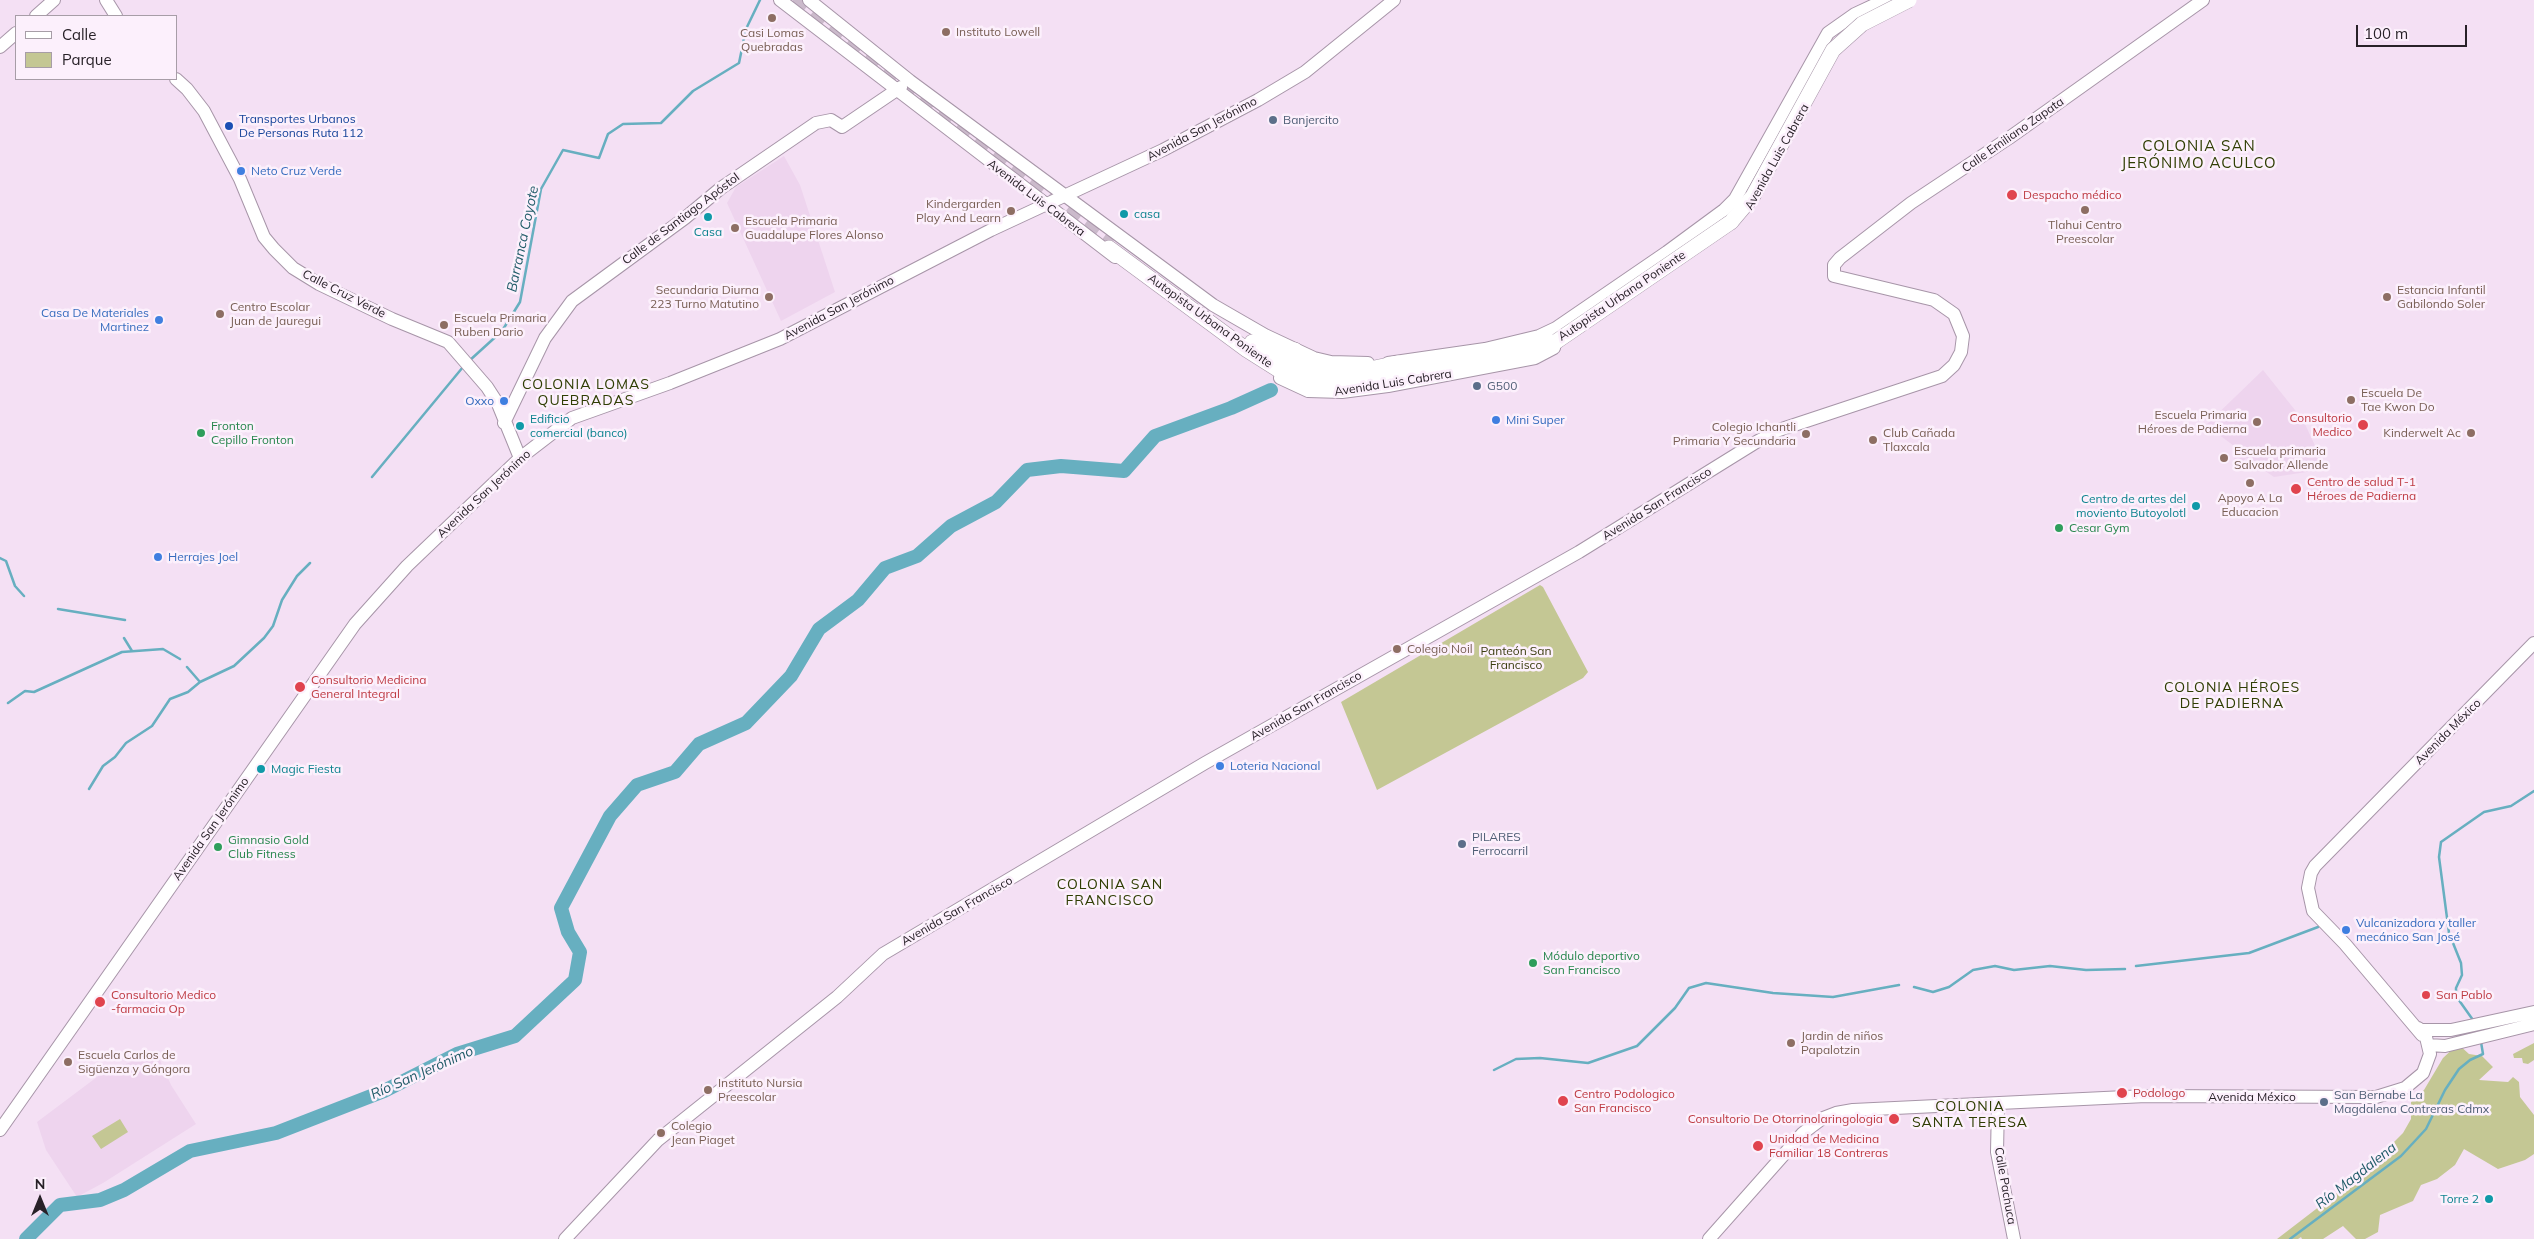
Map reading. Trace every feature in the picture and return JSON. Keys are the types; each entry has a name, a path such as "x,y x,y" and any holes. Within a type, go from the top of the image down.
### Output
{"highway":[{"name":"Autopista Urbana Poniente","path":"1514,351 1365,374 1319,376 1298,372 1280,364 1112,244 1247,350 1296,379 1322,384 1348,382 1514,351 1554,337 1736,217 1753,196 1833,50 1862,24 1909,0"},
{"name":"Autopista Urbana Poniente","path":"1554,337 1730,210 1753,180 1829,43 1853,20 1886,1"},
{"path":"1251,342 1272,354 1322,371 1365,370 1398,363"},
{"path":"1485,348 1514,351"},
{"path":"1294,350 1306,362"},
{"path":"1414,381 1429,375 1495,363 1514,351"},
{"path":"1272,354 1332,366 1362,367 1377,363"},
{"path":"1285,374 1296,382 1327,393"}],"street":[{"path":"37,15 54,0"},
{"path":"106,0 115,15"},
{"name":"Avenida Luis Cabrera","path":"780,0 895,91 1215,334 1294,386 1327,393 1414,381"},
{"name":"Avenida Luis Cabrera","path":"809,0 910,81 1213,305 1294,350 1314,358 1331,362 1377,363 1398,363 1485,348 1539,336 1556,328 1699,228 1735,199 1828,33 1855,14 1886,1"},
{"name":"Avenida San Jerónimo","path":"0,1130 355,624 407,566 520,458 572,418 670,383 780,340 1044,204 1113,175 1258,100 1304,72 1394,0"},
{"name":"Avenida Luis Cabrera","path":"1495,363 1535,358 1563,344 1713,242 1752,206 1820,78 1839,49 1861,30 1918,0"},
{"name":"Calle Emiliano Zapata","path":"1834,276 1834,266 1840,258 1911,203 2068,97 2203,0"},
{"path":"1885,16 1886,1"},
{"path":"0,47 15,34"},
{"name":"Calle Cruz Verde","path":"177,80 187,89 208,119 240,179 264,236 293,268 319,284 392,319 448,342 467,362 498,404 504,423 520,458"},
{"name":"Calle de Santiago Apóstol","path":"504,423 545,338 572,301 685,218 721,188 816,123 830,120 842,127 910,81"},
{"path":"1031,194 1040,189 1045,180"},
{"path":"1084,234 1088,225 1096,218"},
{"path":"1699,228 1713,242"},
{"name":"Avenida San Francisco","path":"565,1239 658,1140 837,997 883,954 1205,763 1579,552 1758,441 1779,430 1933,380 1942,376 1954,365 1962,352 1963,336 1954,314 1945,306 1918,295 1834,276"},
{"name":"Avenida México","path":"1709,1239 1803,1133 1823,1118 1853,1110 2146,1096 2376,1097 2398,1092 2418,1079 2429,1059 2428,1045 2420,1029 2345,944 2313,911 2308,888 2311,873 2315,866 2534,643"},
{"path":"2428,1045 2454,1044 2488,1028 2534,1012"},
{"path":"2420,1029 2451,1030 2534,1024"},
{"path":"2428,1045 2442,1033 2451,1030"},
{"name":"Calle Pachuca","path":"1998,1104 1997,1152 2014,1239"}],"shaded area":[{"path":"784,156 800,185 835,292 781,321 727,203 736,187"},
{"name":"Escuela Primaria Héroes de Padierna","path":"2263,370 2303,420 2326,469 2274,477 2246,458 2240,466 2233,461 2238,449 2206,425"},
{"path":"143,1058 159,1058 171,1085 196,1124 103,1183 77,1197 46,1150 37,1122 105,1071"}],"green space":[{"name":"Panteón San Francisco","path":"1540,585 1543,587 1588,672 1583,678 1377,790 1341,702"},
{"path":"2534,1043 2534,1060 2528,1064 2523,1063 2522,1058 2514,1058 2513,1054"},
{"path":"2458,1044 2469,1054 2482,1056 2493,1067 2479,1080 2508,1082 2513,1077 2519,1082 2520,1097 2534,1115 2534,1154 2525,1160 2498,1169 2464,1149 2455,1165 2437,1179 2421,1185 2413,1201 2380,1215 2378,1232 2365,1239 2356,1239 2343,1226 2323,1239 2302,1239 2301,1237 2298,1239 2277,1239 2363,1173 2403,1133 2411,1119 2411,1102 2424,1090 2443,1058"},
{"path":"120,1119 128,1132 101,1149 92,1136"}],"waterway":[{"name":"Barranca Coyote","path":"469,361 502,331 520,302 541,189 563,150 599,158 608,134 623,124 661,123 693,91 739,63 746,29 760,0"},
{"name":"Barranca Coyote","path":"372,477 463,367"},
{"name":"Río San Jerónimo","path":"26,1239 60,1205 100,1200 124,1190 190,1151 276,1133 384,1091 457,1054 515,1036 575,980 580,952 568,932 561,908 610,816 637,785 675,772 699,744 746,723 791,676 819,629 858,600 885,568 917,556 951,526 996,502 1027,470 1061,466 1124,471 1155,436 1231,408 1271,390"},
{"path":"0,558 6,561 15,586 24,596"},
{"path":"89,789 103,766 115,757 126,743 152,726 170,699 188,692 200,682 234,666 264,638 273,626 282,600 297,576 310,563"},
{"path":"58,609 125,620"},
{"path":"124,638 132,651"},
{"path":"8,703 25,691 34,692 122,652 163,649 180,659"},
{"path":"187,667 200,682"},
{"name":"Río Magdalena","path":"2473,1020 2456,996 2456,988 2462,975 2461,963 2449,933 2439,857 2441,842 2484,812 2511,806 2534,791"},
{"path":"2136,966 2249,953 2318,927"},
{"path":"1914,987 1933,992 1949,987 1973,970 1995,966 2014,970 2050,966 2086,970 2125,969"},
{"path":"1494,1070 1516,1059 1540,1058 1588,1063 1637,1046 1675,1008 1689,988 1706,983 1773,993 1833,997 1899,985"},
{"name":"Río Magdalena","path":"2290,1239 2401,1156 2426,1129 2445,1090 2459,1069 2470,1060 2483,1054 2481,1042"}],"tunnel":[{"path":"793,0 835,34 1114,240"}],"place":[{"name":"Casi Lomas Quebradas","path":"772,18"},
{"name":"Instituto Lowell","path":"946,32"},
{"name":"Banjercito","path":"1273,120"},
{"name":"Transportes Urbanos De Personas Ruta 112","path":"229,126"},
{"name":"Neto Cruz Verde","path":"241,171"},
{"name":"Despacho médico","path":"2012,195"},
{"name":"Tlahui Centro Preescolar","path":"2085,210"},
{"name":"Kindergarden Play And Learn","path":"1011,211"},
{"name":"casa","path":"1124,214"},
{"name":"Casa","path":"708,217"},
{"name":"Escuela Primaria Guadalupe Flores Alonso","path":"735,228"},
{"name":"Secundaria Diurna 223 Turno Matutino","path":"769,297"},
{"name":"Estancia Infantil Gabilondo Soler","path":"2387,297"},
{"name":"Centro Escolar Juan de Jauregui","path":"220,314"},
{"name":"Casa De Materiales Martinez","path":"159,320"},
{"name":"Escuela Primaria Ruben Dario","path":"444,325"},
{"name":"G500","path":"1477,386"},
{"name":"Escuela De Tae Kwon Do","path":"2351,400"},
{"name":"Oxxo","path":"504,401"},
{"name":"Mini Super","path":"1496,420"},
{"name":"Escuela Primaria Héroes de Padierna","path":"2257,422"},
{"name":"Consultorio Medico","path":"2363,425"},
{"name":"Edificio comercial (banco)","path":"520,426"},
{"name":"Fronton Cepillo Fronton","path":"201,433"},
{"name":"Kinderwelt Ac","path":"2471,433"},
{"name":"Colegio Ichantli Primaria Y Secundaria","path":"1806,434"},
{"name":"Club Cañada Tlaxcala","path":"1873,440"},
{"name":"Escuela primaria Salvador Allende","path":"2224,458"},
{"name":"Apoyo A La Educacion","path":"2250,483"},
{"name":"Centro de salud T-1 Héroes de Padierna","path":"2296,489"},
{"name":"Centro de artes del moviento Butoyolotl","path":"2196,506"},
{"name":"Cesar Gym","path":"2059,528"},
{"name":"Herrajes Joel","path":"158,557"},
{"name":"Colegio Noil","path":"1397,649"},
{"name":"Consultorio Medicina General Integral","path":"300,687"},
{"name":"Loteria Nacional","path":"1220,766"},
{"name":"Magic Fiesta","path":"261,769"},
{"name":"PILARES Ferrocarril","path":"1462,844"},
{"name":"Gimnasio Gold Club Fitness","path":"218,847"},
{"name":"Vulcanizadora y taller mecánico San José","path":"2346,930"},
{"name":"Módulo deportivo San Francisco","path":"1533,963"},
{"name":"San Pablo","path":"2426,995"},
{"name":"Consultorio Medico -farmacia Op","path":"100,1002"},
{"name":"Jardin de niños Papalotzin","path":"1791,1043"},
{"name":"Escuela Carlos de Sigüenza y Góngora","path":"68,1062"},
{"name":"Instituto Nursia Preescolar","path":"708,1090"},
{"name":"Podologo","path":"2122,1093"},
{"name":"Centro Podologico San Francisco","path":"1563,1101"},
{"name":"San Bernabe La Magdalena Contreras Cdmx","path":"2324,1102"},
{"name":"Consultorio De Otorrinolaringologia","path":"1894,1119"},
{"name":"Colegio Jean Piaget","path":"661,1133"},
{"name":"Unidad de Medicina Familiar 18 Contreras","path":"1758,1146"},
{"name":"Torre 2","path":"2489,1199"}],"district":[{"name":"COLONIA SAN JERÓNIMO ACULCO","path":"2199,154"},
{"name":"COLONIA LOMAS QUEBRADAS","path":"586,394"},
{"name":"COLONIA HÉROES DE PADIERNA","path":"2232,696"},
{"name":"COLONIA SAN FRANCISCO","path":"1110,894"},
{"name":"COLONIA SANTA TERESA","path":"1970,1116"}]}
